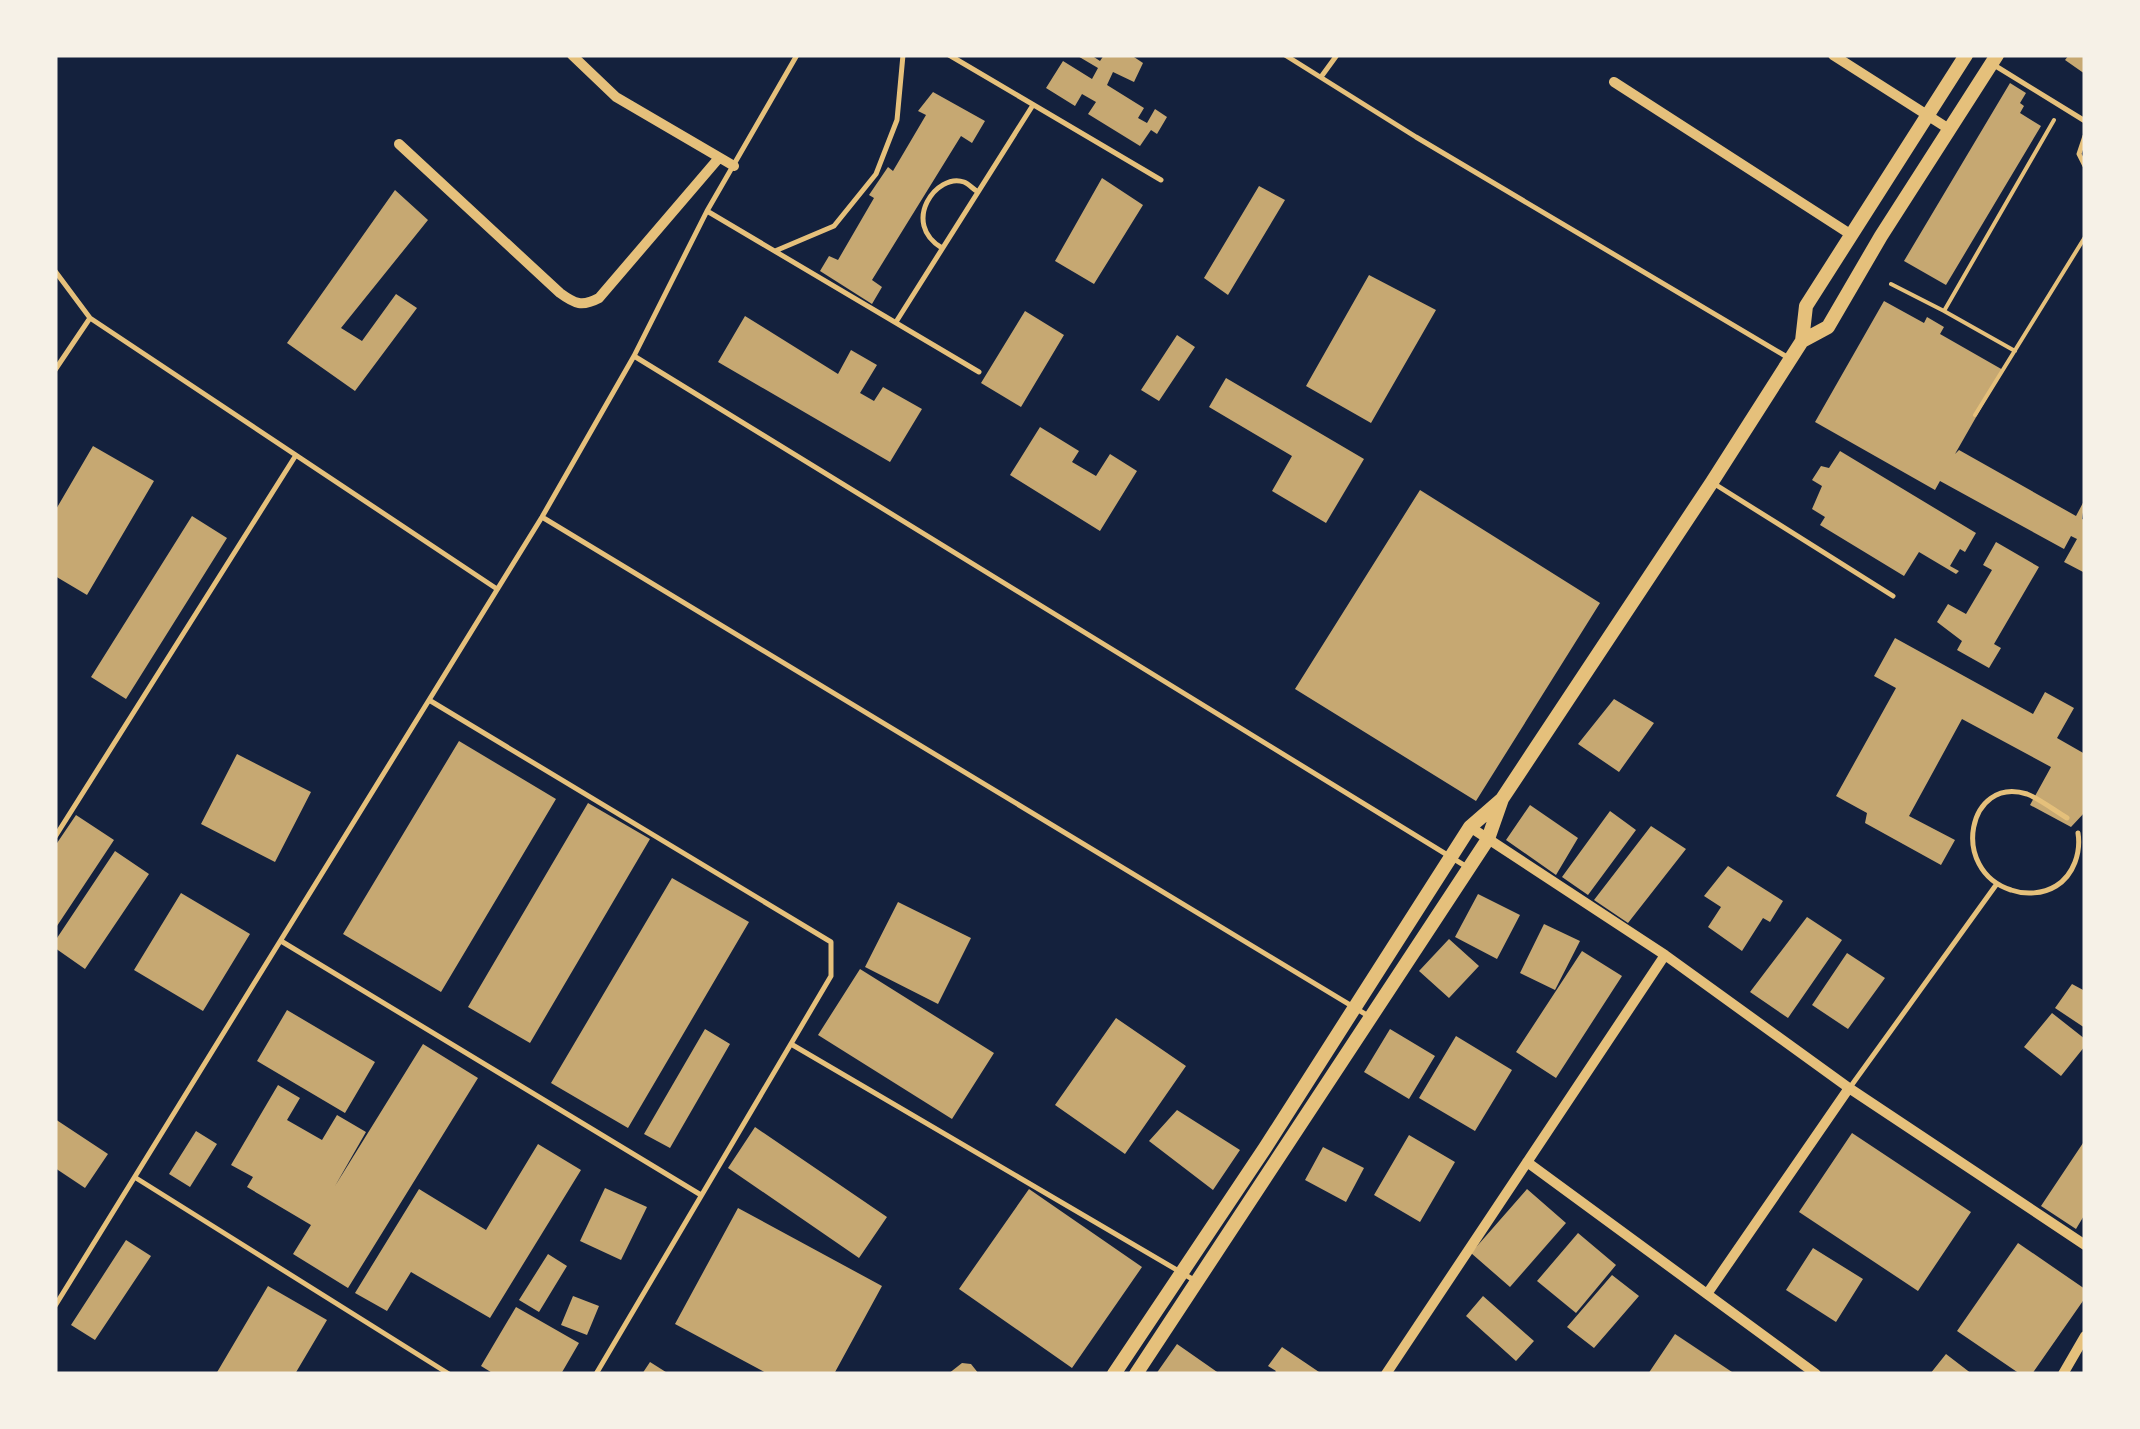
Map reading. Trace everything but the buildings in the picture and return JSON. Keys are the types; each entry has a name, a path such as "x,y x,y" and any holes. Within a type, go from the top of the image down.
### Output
{"street":[{"path":"572,55 616,97 734,166"},
{"path":"1833,55 1949,130"},
{"path":"1802,341 1806,306 1966,55"},
{"path":"1114,1374 1279,1158 1488,839 1502,799 1790,358 1802,341 1828,327 1994,59"},
{"path":"1614,82 1853,228 1882,236"},
{"path":"400,144 575,304 598,298 718,159"},
{"path":"1136,1374 1265,1148 1470,828 1502,799"},
{"path":"1470,828 1665,955 1849,1088 2085,1245"},
{"path":"1386,1374 1665,955"},
{"path":"1707,1294 1849,1088"},
{"path":"1265,1148 1279,1158"},
{"path":"1527,1162 1816,1374"},
{"path":"2063,1374 2085,1336"}],"lane":[{"path":"55,1306 542,517 634,356 707,211 797,55"},
{"path":"775,251 834,226 876,174 898,120 903,55"},
{"path":"949,55 1161,180"},
{"path":"1285,55 1416,138 1790,358"},
{"path":"1321,78 1337,55"},
{"path":"1994,59 2085,121"},
{"path":"896,322 1033,105"},
{"path":"2085,136 2079,154 2085,166"},
{"path":"942,248 926,235 921,224 927,203 939,187 950,181 964,182 978,192"},
{"path":"707,211 980,372"},
{"path":"55,271 90,318 497,589"},
{"path":"55,370 90,318"},
{"path":"634,356 1469,868"},
{"path":"55,837 296,454"},
{"path":"1712,482 1893,596"},
{"path":"542,517 1372,1018"},
{"path":"429,700 831,942 831,976 596,1374"},
{"path":"2067,818 2026,794 2006,794 1989,800 1977,816 1971,843 1984,873 1996,885 2020,894 2056,886 2069,874 2076,858 2080,847 2078,833"},
{"path":"1849,1088 1996,885"},
{"path":"281,941 701,1195"},
{"path":"791,1044 1190,1277"},
{"path":"136,1178 448,1374"}],"path":[{"path":"1944,312 2061,107"},
{"path":"1975,415 2085,237"},
{"path":"1891,284 2014,351"}]}
